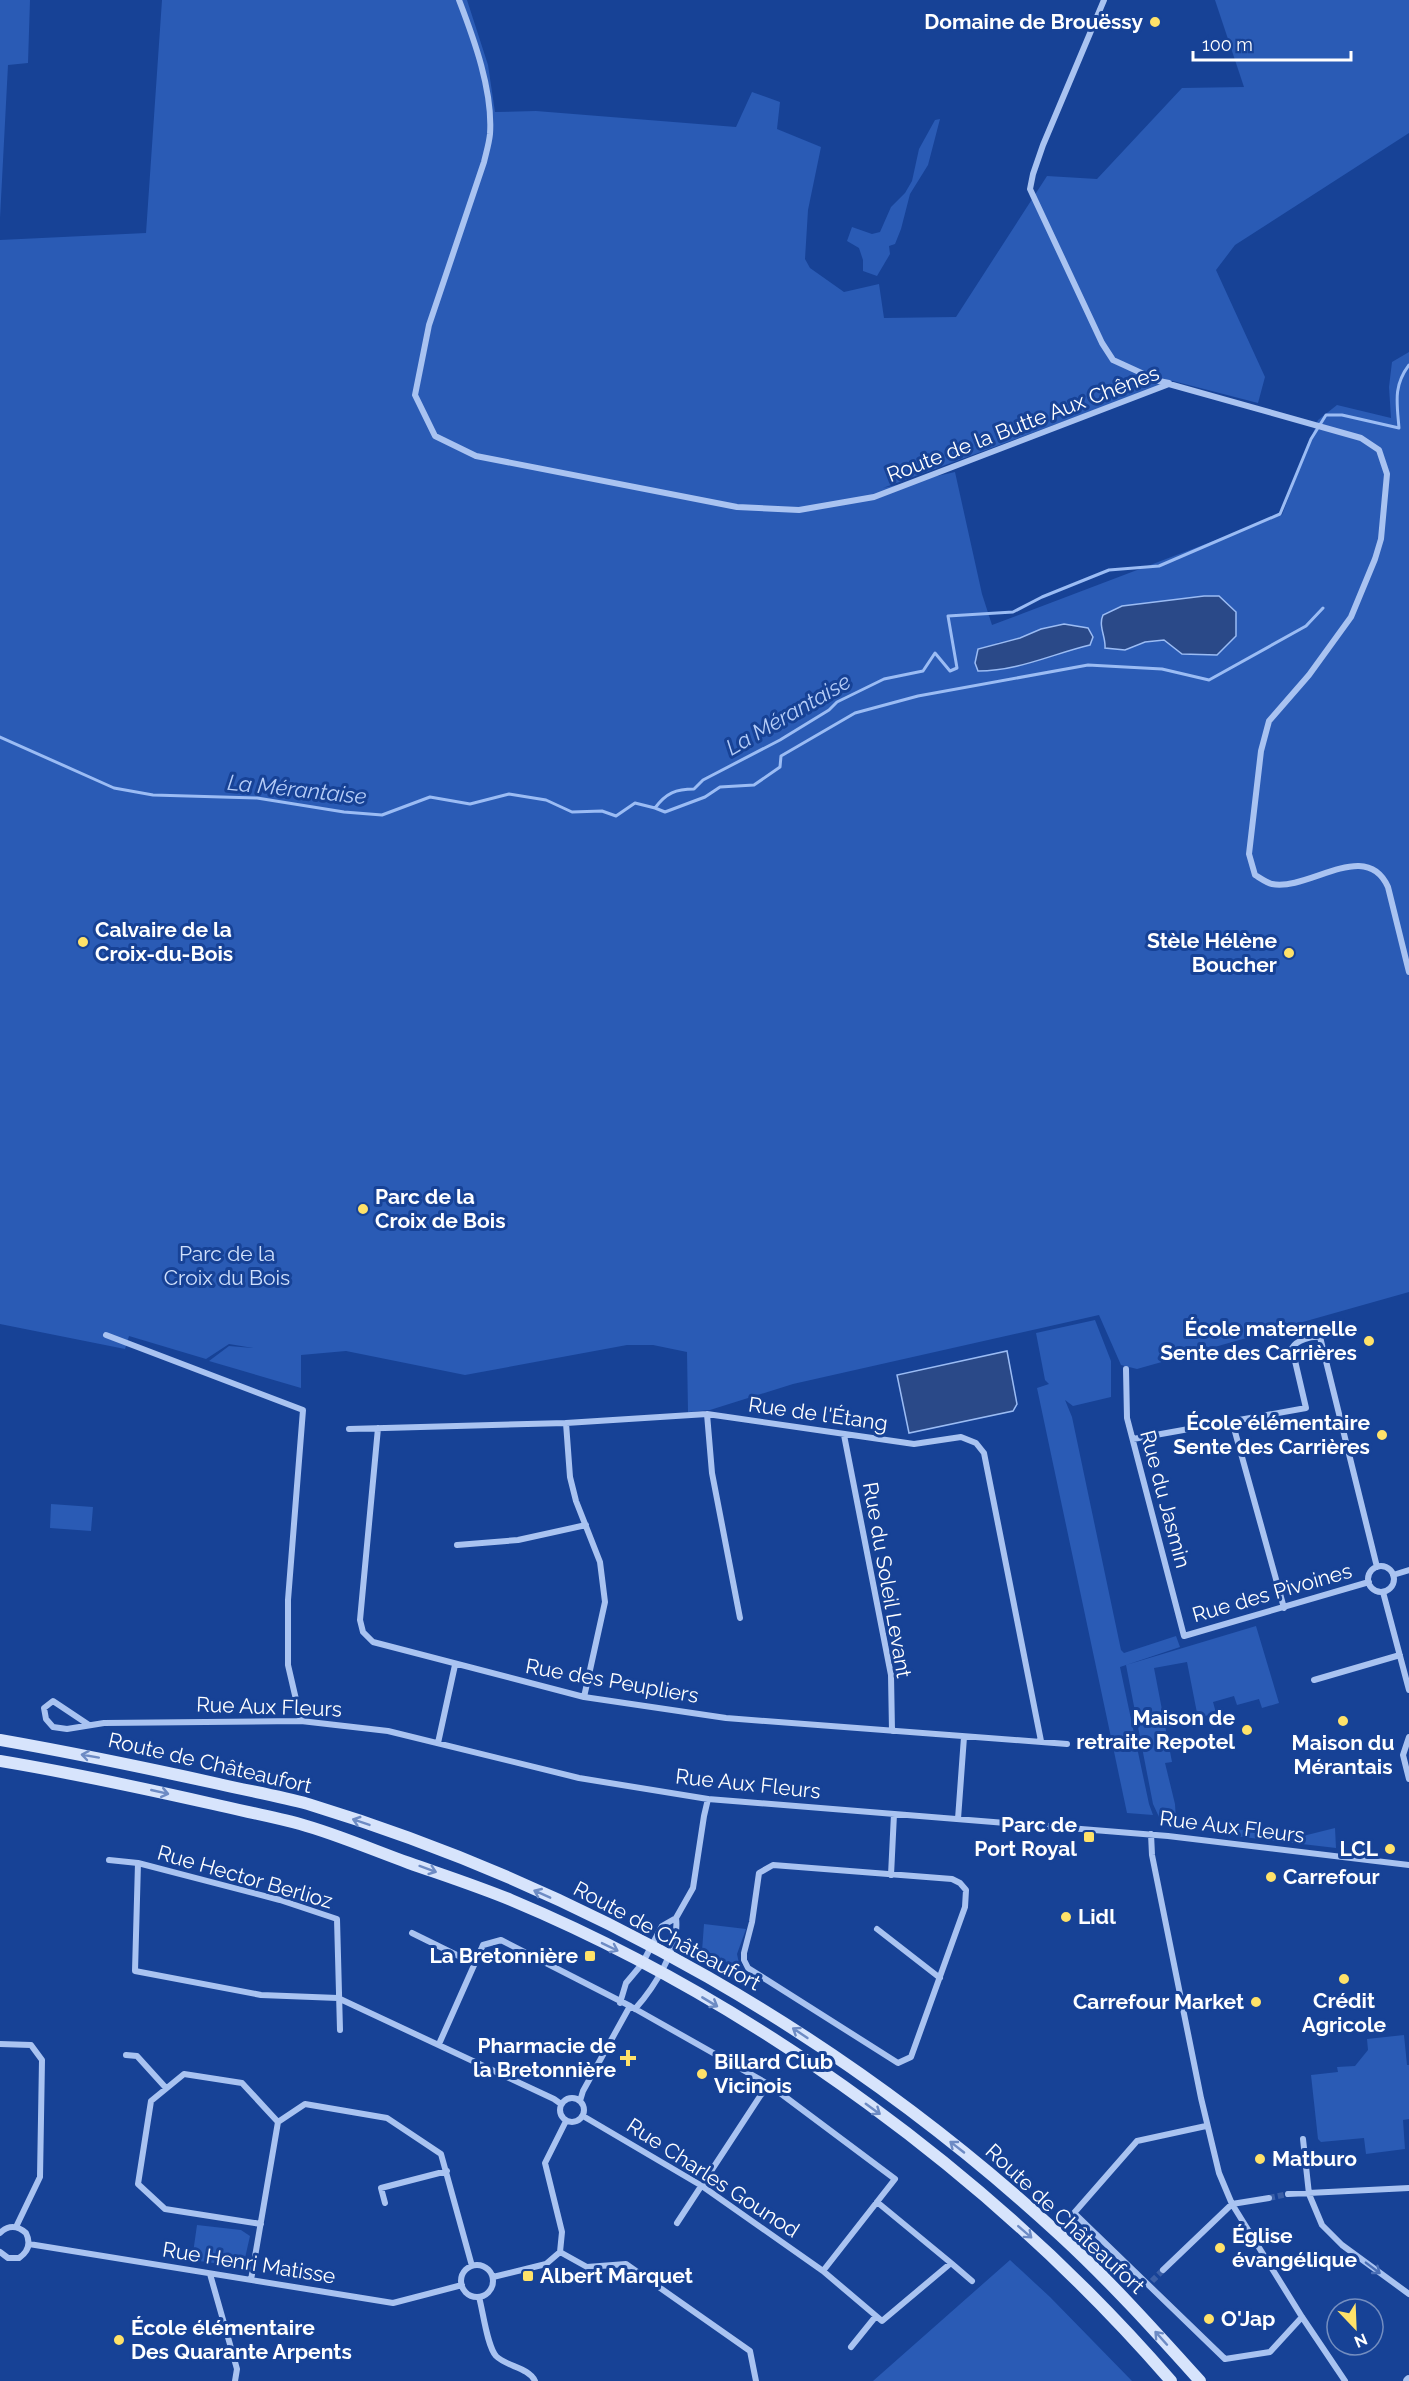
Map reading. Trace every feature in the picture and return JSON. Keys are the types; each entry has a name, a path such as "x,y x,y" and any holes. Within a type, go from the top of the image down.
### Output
{"main road":[{"name":"Route de Châteaufort","path":"0,1740 118,1761 306,1803 460,1856 646,1955 659,1973 764,2034 842,2086 961,2175 1045,2250 1113,2316 1171,2381"},
{"name":"Route de Châteaufort","path":"0,1761 86,1775 302,1824 510,1900 646,1955 669,1955 746,1998 855,2069 975,2161 1060,2235 1129,2303 1200,2381"}],"street":[{"name":"Route de la Butte Aux Chênes","path":"459,0 482,70 490,134 484,162 429,325 415,395 435,436 476,456 738,507 799,510 874,497 1169,384 1361,438 1380,450 1387,474 1381,539 1375,559 1351,617 1310,675 1269,721 1261,751 1249,854 1255,875 1272,884 1294,882 1351,867 1366,866 1376,869 1388,887 1409,972"},
{"path":"1104,0 1043,145 1030,189 1093,325 1113,360 1169,384"},
{"path":"106,1335 303,1410 288,1600 288,1665 301,1721"},
{"path":"1133,1439 1306,1408 1292,1348 1296,1343 1317,1337 1322,1340 1339,1405 1377,1568"},
{"name":"Rue du Jasmin","path":"1126,1369 1127,1418 1184,1636"},
{"path":"707,1414 712,1473 740,1618"},
{"name":"Rue de l'Étang","path":"349,1429 566,1423 707,1414 914,1444 961,1437 975,1443 984,1453 1041,1741"},
{"path":"1232,1421 1284,1608"},
{"path":"566,1423 570,1477 600,1562 605,1602 584,1697"},
{"name":"Rue des Peupliers","path":"378,1428 360,1620 363,1632 373,1642 584,1697 726,1718 1067,1744"},
{"name":"Rue du Soleil Levant","path":"844,1435 891,1675 892,1731"},
{"path":"457,1545 518,1540 564,1532 586,1525"},
{"path":"1377,1568 1387,1568 1393,1575 1393,1584 1383,1592 1374,1590 1369,1582 1370,1573 1377,1568"},
{"path":"1393,1575 1409,1570"},
{"name":"Rue des Pivoines","path":"1184,1636 1369,1582"},
{"path":"1383,1592 1409,1690"},
{"path":"1314,1680 1400,1655"},
{"path":"438,1743 455,1665"},
{"name":"Rue Aux Fleurs","path":"88,1725 53,1701 44,1707 46,1719 53,1727 67,1729 104,1723 301,1721 388,1731 579,1778 708,1798 894,1815 1151,1834 1409,1865"},
{"path":"958,1819 964,1737"},
{"path":"1409,1737 1403,1755 1409,1779"},
{"path":"620,2003 626,1983 646,1955 662,1926 676,1918 693,1888 708,1798"},
{"path":"891,1875 894,1815"},
{"path":"1151,1834 1152,1855 1206,2126 1219,2173 1232,2204 1302,2318 1345,2381"},
{"name":"Rue Hector Berlioz","path":"109,1860 138,1863 280,1900 337,1919 340,2030"},
{"name":"Rue Hector Berlioz","path":"138,1863 135,1971 261,1995 338,1998 439,2044 561,2104"},
{"path":"773,1865 891,1875 952,1879 966,1890 965,1907 915,2050 911,2057 898,2063 748,1968 744,1960 752,1922 757,1880 765,1868 773,1865"},
{"path":"580,2101 583,2091 633,2008 649,1994 669,1955 678,1930 676,1918"},
{"path":"877,1929 940,1978"},
{"path":"412,1933 475,1964"},
{"path":"439,2044 483,1945 501,1940 633,2008 768,2084 896,2179 824,2271"},
{"path":"0,2044 30,2045 42,2060 40,2177 16,2227"},
{"path":"126,2055 137,2056 166,2088"},
{"path":"261,2224 165,2209 138,2184 151,2102 184,2074 242,2083 278,2122"},
{"path":"677,2223 768,2084"},
{"path":"570,2098 580,2101 583,2105 583,2116 575,2122 566,2121 559,2110 561,2104 570,2098"},
{"path":"251,2280 278,2122 305,2104 387,2118 441,2154 472,2266"},
{"name":"Rue Charles Gounod","path":"583,2116 702,2186 824,2271 876,2316"},
{"path":"493,2277 546,2264 560,2252 562,2232 544,2163 566,2121"},
{"path":"1206,2126 1137,2141 1074,2213 1150,2283 1225,2359 1270,2352 1302,2318"},
{"path":"1303,2139 1309,2194 1323,2225 1342,2245 1409,2294"},
{"path":"385,2203 381,2188 447,2171"},
{"path":"1288,2194 1409,2188"},
{"path":"1163,2270 1232,2204 1269,2198"},
{"path":"877,2202 972,2281"},
{"path":"0,2233 10,2227 16,2227 26,2233 29,2244 19,2258 8,2258 0,2252"},
{"name":"Rue Henri Matisse","path":"29,2244 393,2303 462,2285"},
{"path":"560,2252 587,2266 626,2264 750,2351 756,2381"},
{"path":"851,2347 876,2316 882,2321 951,2263"},
{"path":"472,2266 485,2267 493,2277 491,2290 479,2297 468,2294 462,2285 464,2273 472,2266"},
{"path":"210,2274 237,2369 235,2381"},
{"path":"479,2297 492,2349 497,2356 532,2375 535,2381"}],"green space":[{"path":"0,0 30,0 28,63 8,65 0,218"},
{"name":"Parc de la Croix du Bois","path":"162,0 467,0 488,65 495,112 536,111 736,127 752,92 780,102 777,129 821,147 808,210 805,259 810,268 844,292 879,284 884,318 956,317 1047,176 1097,179 1182,88 1244,87 1215,0 1409,0 1409,133 1235,245 1216,270 1265,377 1258,403 1173,381 883,488 955,472 982,594 992,625 1282,515 1318,420 1337,405 1391,418 1389,387 1392,362 1409,352 1409,1292 1137,1369 1121,1365 1099,1315 793,1384 710,1410 688,1412 687,1352 653,1345 627,1345 465,1375 346,1351 301,1355 301,1388 209,1361 229,1346 253,1348 229,1344 206,1359 129,1336 125,1349 0,1324 0,240 146,233","holes":["1218,596 1236,613 1182,654 1164,640 1145,642 1125,650 1105,648 1106,640 1173,601","1041,629 1090,645 1061,652 996,643 1020,638"]},
{"path":"940,119 928,165 910,194 895,244 889,246 890,254 877,276 863,271 863,260 859,248 847,241 852,227 872,234 880,232 891,207 905,193 912,181 919,149 935,120"},
{"path":"1095,1320 1111,1361 1111,1397 1073,1406 1065,1400 1072,1417 1121,1650 1124,1653 1176,1636 1180,1647 1120,1667 1153,1815 1127,1813 1037,1388 1049,1384 1045,1380 1036,1333"},
{"path":"51,1504 93,1507 91,1531 50,1528"},
{"path":"1256,1626 1279,1703 1262,1708 1259,1699 1237,1705 1234,1696 1213,1702 1216,1713 1198,1718 1187,1662 1154,1668 1172,1762 1165,1763 1175,1804 1176,1820 1159,1817 1153,1804 1126,1665"},
{"path":"1335,1828 1336,1848 1235,1836 1236,1829 1281,1835 1292,1831 1295,1838"},
{"path":"704,1924 746,1929 737,1954 740,1968 702,1951"},
{"path":"1404,2035 1407,2065 1409,2065 1409,2119 1403,2120 1405,2149 1366,2154 1364,2138 1321,2142 1318,2139 1311,2075 1338,2072 1337,2067 1355,2066 1368,2050 1367,2039"},
{"path":"197,2225 241,2230 250,2236 245,2258 228,2265 192,2260"},
{"path":"1010,2260 1050,2297 1132,2381 873,2381"}],"shaded area":[{"path":"1219,596 1236,612 1236,636 1217,655 1182,654 1164,640 1145,642 1125,650 1105,648 1101,623 1103,615 1122,606"},
{"path":"1064,624 1088,628 1093,637 1090,645 1021,665 978,671 975,663 978,649"},
{"path":"1007,1351 1017,1404 1013,1411 909,1433 897,1375"}],"waterway":[{"name":"La Mérantaise","path":"0,737 114,788 153,795 257,798 344,812 382,815 430,797 470,804 509,794 546,800 572,812 602,811 616,816 635,803 655,808 667,795 694,789 703,780 780,740 829,710 837,702 884,679 923,671 935,653 950,671 957,668 948,616 1013,612 1042,597 1109,570 1159,566 1280,514 1311,439 1326,415 1342,415 1399,428 1398,388 1409,365"},
{"path":"655,808 665,812 705,797 720,787 754,785 780,767 781,756 855,713 918,696 1088,665 1162,669 1209,680 1306,626 1323,608"}],"tunnel":[{"path":"1269,2198 1288,2194"},
{"path":"1152,2281 1163,2270"}],"place":[{"name":"Domaine de Brouëssy","path":"1155,22"},
{"name":"Calvaire de la Croix-du-Bois","path":"83,942"},
{"name":"Stèle Hélène Boucher","path":"1289,953"},
{"name":"Parc de la Croix de Bois","path":"363,1209"},
{"name":"École maternelle Sente des Carrières","path":"1369,1341"},
{"name":"École élémentaire Sente des Carrières","path":"1382,1435"},
{"name":"Maison du Mérantais","path":"1343,1721"},
{"name":"Maison de retraite Repotel","path":"1247,1730"},
{"name":"Parc de Port Royal","path":"1089,1837"},
{"name":"LCL","path":"1390,1849"},
{"name":"Carrefour","path":"1271,1877"},
{"name":"Lidl","path":"1066,1917"},
{"name":"La Bretonnière","path":"590,1956"},
{"name":"Crédit Agricole","path":"1344,1979"},
{"name":"Carrefour Market","path":"1256,2002"},
{"name":"Pharmacie de la Bretonnière","path":"628,2058"},
{"name":"Billard Club Vicinois","path":"702,2074"},
{"name":"Matburo","path":"1260,2159"},
{"name":"Église évangélique","path":"1220,2248"},
{"name":"Albert Marquet","path":"528,2276"},
{"name":"O'Jap","path":"1209,2319"},
{"name":"École élémentaire Des Quarante Arpents","path":"119,2340"}]}
